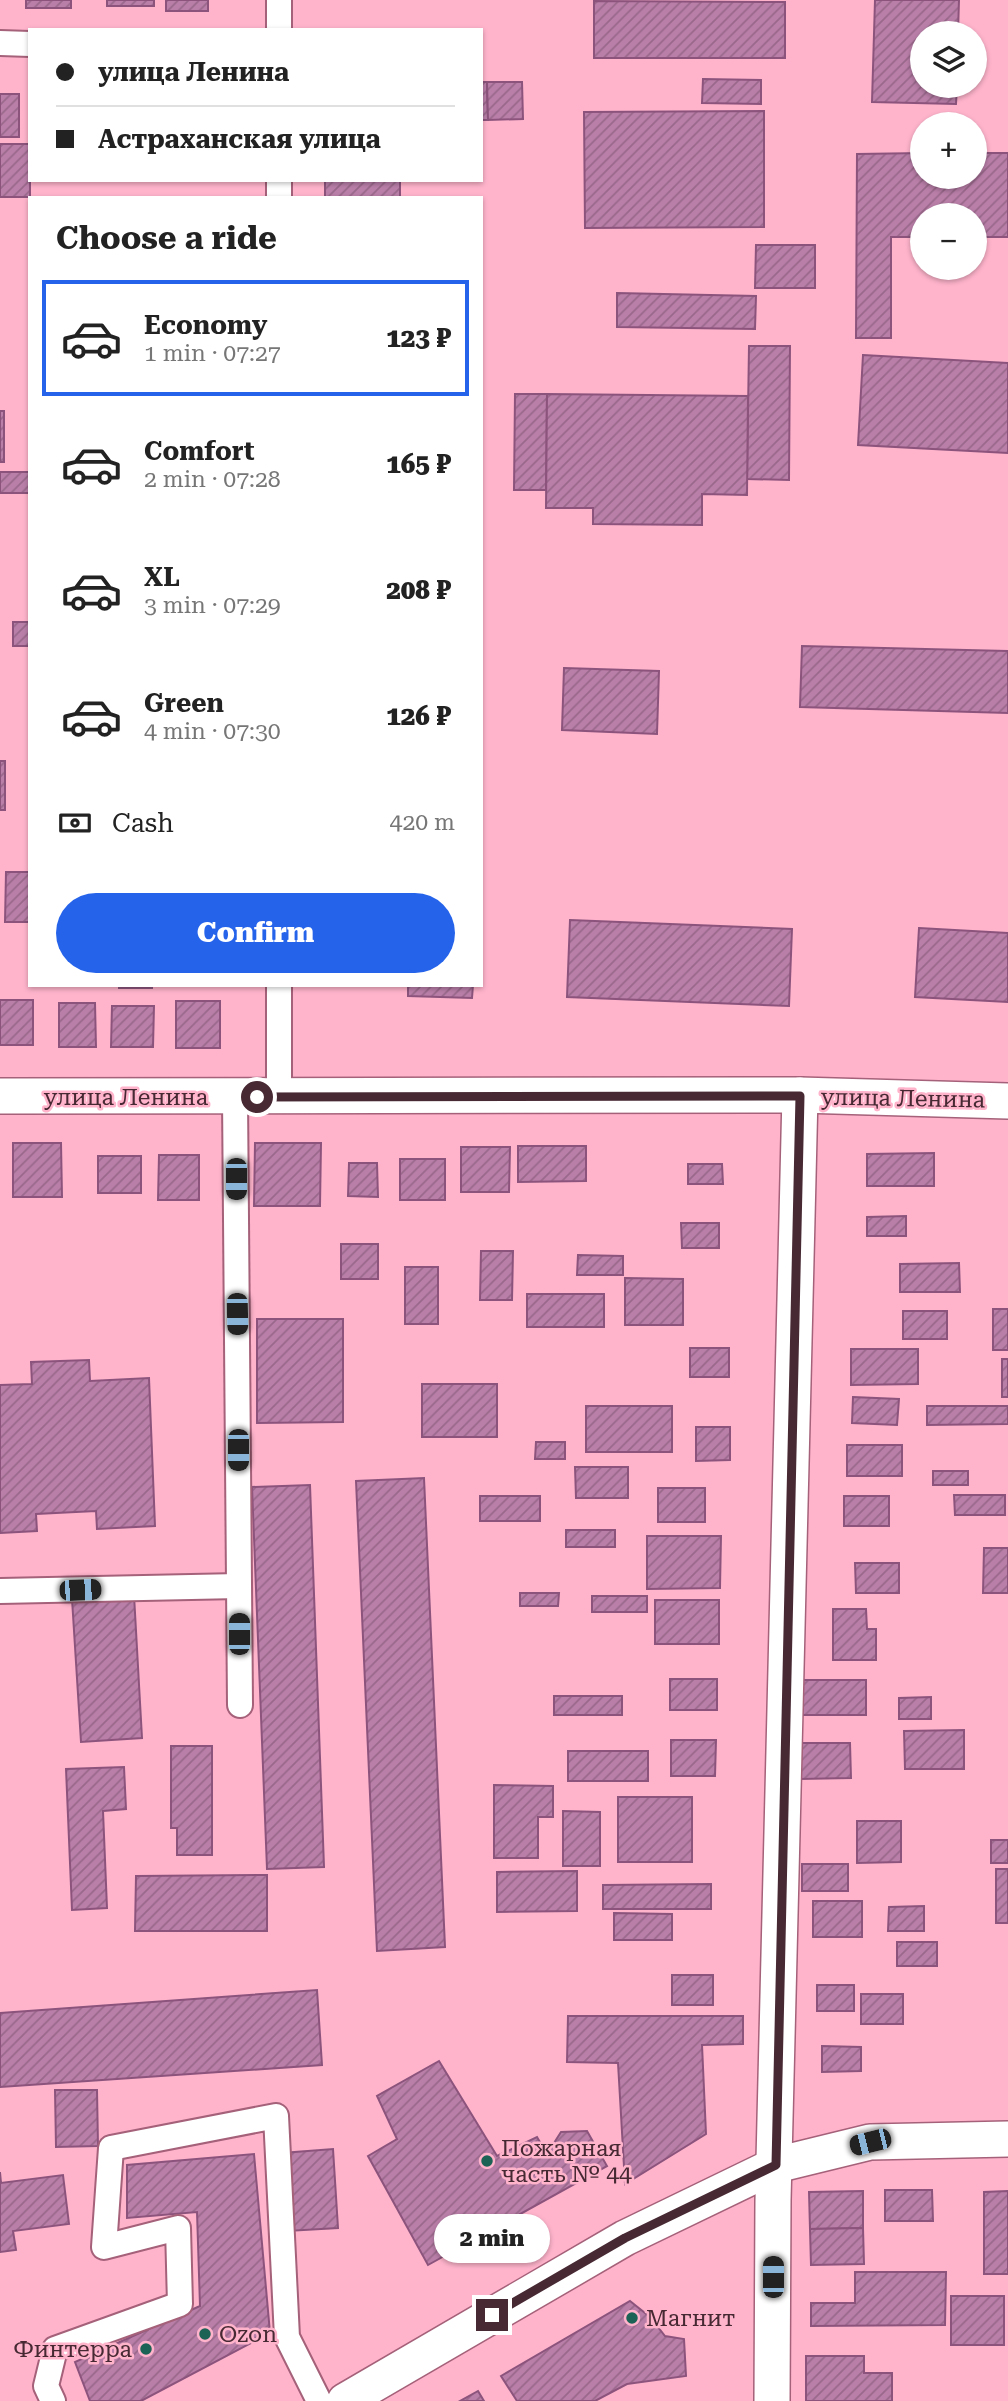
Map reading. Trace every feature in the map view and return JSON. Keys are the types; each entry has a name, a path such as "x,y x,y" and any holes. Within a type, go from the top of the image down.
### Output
{"street":[{"path":"279,0 279,28"},
{"path":"0,43 28,44"},
{"path":"279,987 279,1097"},
{"name":"улица Ленина","path":"0,1096 800,1096 1008,1101"},
{"path":"772,2401 800,1096"},
{"path":"235,1097 240,1705"},
{"path":"0,1591 239,1586"},
{"path":"53,2401 46,2386 55,2349 180,2304 178,2228 104,2248 111,2148 276,2116 287,2337 319,2401"},
{"path":"345,2401 625,2238 776,2165 870,2142 1008,2139"}],"building":[{"path":"26,0 71,0 71,8 26,8"},
{"path":"107,0 154,0 154,6 107,6"},
{"path":"166,0 208,0 208,11 166,11"},
{"path":"875,0 959,0 958,21 910,21 910,98 956,98 956,104 872,102"},
{"path":"594,1 785,2 785,58 594,58"},
{"path":"703,79 761,80 761,104 702,103"},
{"path":"483,82 487,82 488,120 483,120"},
{"path":"487,82 522,82 523,119 488,120"},
{"path":"0,94 19,94 19,137 0,137"},
{"path":"764,111 764,227 585,228 584,112"},
{"path":"0,144 28,144 30,196 0,197"},
{"path":"910,153 910,189 987,189 987,153 1008,153 1008,237 987,237 987,203 910,203 910,237 891,237 891,338 856,338 857,154"},
{"path":"325,182 400,182 400,196 325,196"},
{"path":"756,245 815,245 815,288 755,288"},
{"path":"617,293 756,296 755,329 617,327"},
{"path":"749,346 790,346 789,480 747,479"},
{"path":"863,355 1008,363 1008,453 858,445"},
{"path":"515,394 547,394 546,490 514,490"},
{"path":"547,394 748,396 747,495 702,494 702,525 593,524 593,508 546,508"},
{"path":"0,411 4,411 4,462 0,462"},
{"path":"0,472 28,472 28,493 0,493"},
{"path":"13,622 28,622 28,646 13,646"},
{"path":"802,646 1008,651 1008,713 800,707"},
{"path":"564,668 659,671 657,734 562,730"},
{"path":"0,761 5,761 5,810 0,810"},
{"path":"6,872 28,872 28,922 5,922"},
{"path":"570,920 792,929 789,1006 567,997"},
{"path":"919,928 1008,933 1008,1002 915,997"},
{"path":"119,987 152,987 152,988"},
{"path":"408,987 473,987 472,998 408,996"},
{"path":"0,1000 33,1000 33,1045 0,1045"},
{"path":"176,1001 220,1001 220,1048 176,1048"},
{"path":"59,1003 95,1003 96,1047 59,1047"},
{"path":"112,1006 154,1006 153,1047 111,1047"},
{"path":"13,1143 61,1143 62,1197 13,1197"},
{"path":"255,1143 321,1143 320,1206 254,1206"},
{"path":"518,1146 586,1146 586,1181 518,1182"},
{"path":"461,1147 510,1147 509,1192 461,1192"},
{"path":"934,1153 934,1186 867,1186 867,1154"},
{"path":"159,1155 199,1155 199,1200 158,1200"},
{"path":"98,1156 141,1156 141,1193 98,1193"},
{"path":"400,1159 445,1159 445,1200 400,1200"},
{"path":"349,1163 377,1163 378,1197 348,1196"},
{"path":"688,1164 722,1164 723,1184 688,1184"},
{"path":"906,1216 906,1236 867,1236 867,1217"},
{"path":"681,1223 719,1223 719,1248 682,1248"},
{"path":"341,1244 378,1244 378,1279 341,1279"},
{"path":"481,1251 513,1251 512,1300 480,1300"},
{"path":"578,1255 623,1256 623,1275 577,1275"},
{"path":"959,1263 960,1292 900,1292 900,1264"},
{"path":"405,1267 438,1267 438,1324 405,1324"},
{"path":"625,1278 683,1279 683,1325 625,1325"},
{"path":"527,1294 604,1294 604,1327 527,1327"},
{"path":"993,1309 1008,1309 1008,1350 993,1350"},
{"path":"903,1311 947,1311 947,1339 903,1339"},
{"path":"257,1319 343,1319 343,1422 257,1423"},
{"path":"690,1348 729,1348 729,1377 690,1377"},
{"path":"851,1349 918,1349 918,1384 851,1385"},
{"path":"1002,1359 1008,1359 1008,1397 1002,1397"},
{"path":"89,1360 90,1381 149,1378 155,1526 97,1529 96,1511 36,1514 37,1531 0,1533 0,1385 32,1384 31,1362"},
{"path":"422,1384 497,1384 497,1437 422,1437"},
{"path":"853,1397 899,1399 897,1425 852,1423"},
{"path":"586,1406 672,1406 672,1452 586,1452"},
{"path":"927,1406 1008,1406 1008,1424 927,1425"},
{"path":"696,1427 730,1427 730,1460 696,1461"},
{"path":"536,1442 565,1442 565,1459 535,1459"},
{"path":"847,1445 902,1445 902,1476 847,1476"},
{"path":"575,1467 628,1467 628,1498 576,1498"},
{"path":"933,1471 968,1471 968,1485 933,1485"},
{"path":"424,1478 445,1947 377,1951 356,1481"},
{"path":"310,1485 324,1867 267,1869 252,1487"},
{"path":"658,1488 705,1488 705,1522 658,1522"},
{"path":"954,1495 1005,1495 1005,1515 955,1515"},
{"path":"480,1496 540,1496 540,1521 480,1521"},
{"path":"844,1496 889,1496 889,1526 844,1526"},
{"path":"566,1530 615,1530 615,1547 566,1547"},
{"path":"647,1536 721,1536 720,1588 647,1589"},
{"path":"984,1548 1008,1548 1008,1593 983,1593"},
{"path":"855,1563 899,1563 899,1593 856,1593"},
{"path":"520,1593 559,1593 558,1606 520,1606"},
{"path":"134,1595 142,1738 81,1742 72,1599"},
{"path":"592,1596 647,1596 647,1612 592,1612"},
{"path":"655,1600 719,1600 719,1644 655,1644"},
{"path":"833,1609 866,1609 867,1629 876,1629 876,1660 833,1660"},
{"path":"670,1679 717,1679 717,1710 670,1710"},
{"path":"802,1680 866,1680 866,1715 802,1715"},
{"path":"554,1696 622,1696 622,1715 554,1715"},
{"path":"931,1697 931,1719 899,1719 899,1698"},
{"path":"964,1730 964,1769 905,1769 904,1731"},
{"path":"671,1740 716,1740 715,1776 671,1776"},
{"path":"800,1743 850,1743 851,1778 800,1779"},
{"path":"171,1746 212,1746 212,1855 177,1855 177,1828 171,1828"},
{"path":"568,1751 648,1751 648,1781 568,1781"},
{"path":"124,1767 126,1809 103,1811 107,1908 72,1910 66,1769"},
{"path":"494,1785 553,1786 553,1817 538,1817 538,1858 494,1858"},
{"path":"618,1797 692,1797 692,1862 618,1862"},
{"path":"563,1811 600,1812 600,1866 563,1866"},
{"path":"857,1821 901,1821 901,1862 857,1863"},
{"path":"991,1840 1008,1840 1008,1863 991,1863"},
{"path":"802,1864 848,1864 848,1891 802,1891"},
{"path":"996,1869 1008,1869 1008,1923 996,1923"},
{"path":"577,1871 577,1911 497,1912 497,1872"},
{"path":"267,1875 267,1931 135,1931 136,1876"},
{"path":"711,1884 711,1909 603,1909 603,1885"},
{"path":"813,1901 862,1901 862,1937 813,1937"},
{"path":"924,1906 924,1931 888,1931 889,1907"},
{"path":"614,1913 672,1914 672,1940 614,1940"},
{"path":"897,1942 937,1942 937,1966 897,1966"},
{"path":"672,1975 713,1975 713,2005 672,2005"},
{"path":"817,1985 854,1985 854,2011 817,2011"},
{"path":"317,1990 322,2065 0,2087 0,2013"},
{"path":"861,1994 903,1994 903,2024 861,2024"},
{"path":"568,2016 743,2016 743,2044 702,2045 706,2134 625,2184 618,2063 567,2062"},
{"path":"822,2046 861,2047 861,2071 822,2072"},
{"name":"Пожарная часть № 44","path":"439,2061 497,2156 537,2137 547,2154 561,2132 587,2131 607,2166 428,2265 368,2156 397,2139 377,2096"},
{"path":"55,2090 97,2090 98,2146 56,2147"},
{"path":"333,2149 338,2228 287,2231 282,2153"},
{"path":"254,2154 270,2333 141,2401 90,2401 75,2362 200,2306 197,2212 127,2218 127,2165"},
{"path":"0,2172 1,2183 63,2175 69,2224 13,2231 16,2250 0,2252"},
{"path":"885,2190 932,2190 933,2221 885,2221"},
{"path":"863,2191 863,2228 810,2229 809,2192"},
{"path":"1008,2191 1008,2274 984,2274 984,2192"},
{"path":"863,2228 864,2264 811,2265 810,2229"},
{"path":"855,2272 946,2272 945,2325 811,2326 811,2303 855,2303"},
{"path":"951,2296 1004,2296 1004,2345 951,2345"},
{"path":"630,2301 650,2317 665,2336 684,2339 686,2376 627,2384 595,2401 517,2401 501,2376"},
{"path":"806,2356 864,2356 864,2373 892,2373 892,2401 806,2401"},
{"path":"478,2391 484,2401 460,2401"}],"place":[{"name":"Пожарная часть № 44","path":"487,2161"},
{"name":"Магнит","path":"632,2318"},
{"name":"Ozon","path":"205,2334"},
{"name":"Финтерра","path":"146,2349"}],"route":[{"path":"257,1097 800,1096 776,2165 625,2238 492,2315"}]}
